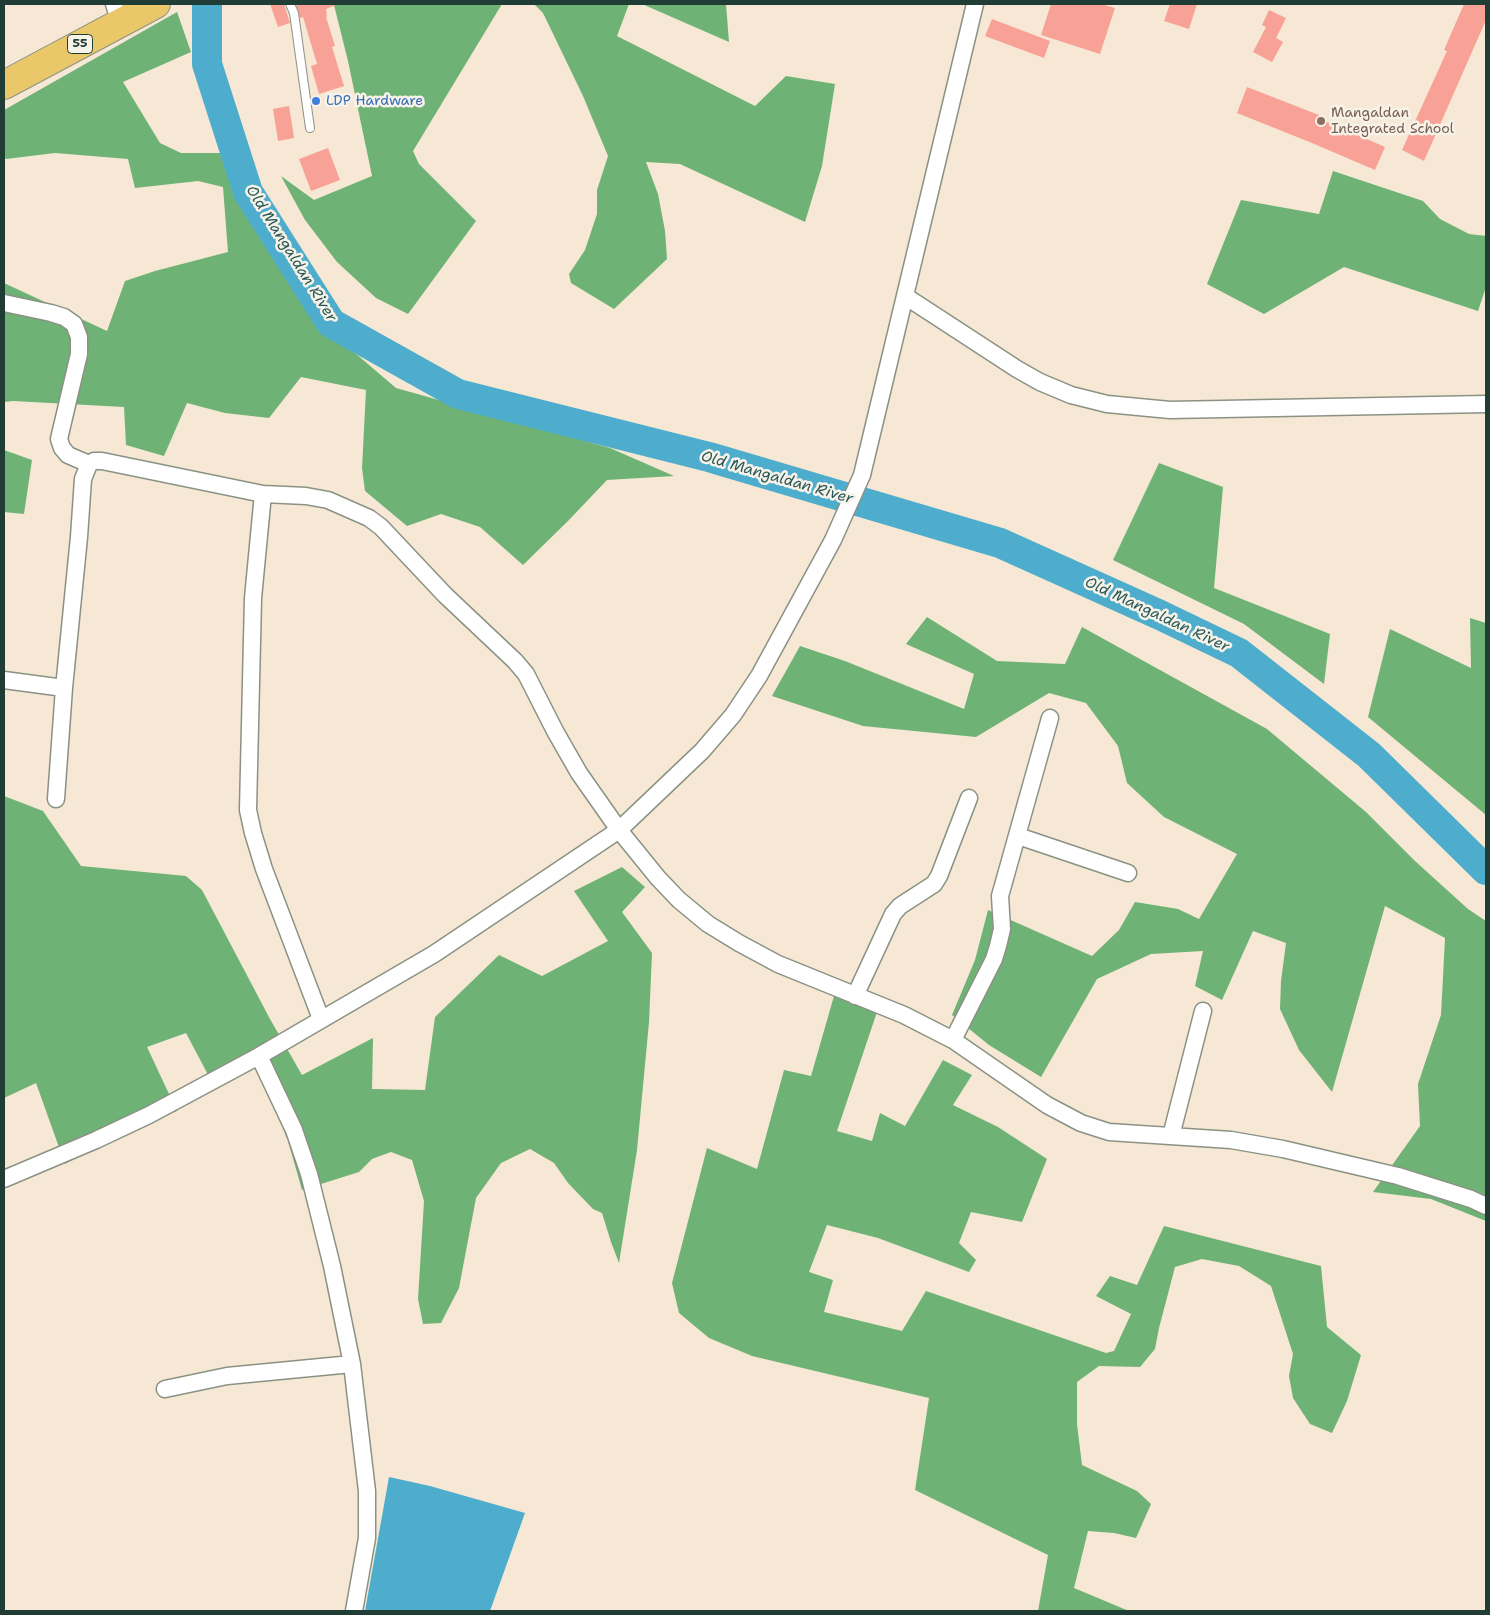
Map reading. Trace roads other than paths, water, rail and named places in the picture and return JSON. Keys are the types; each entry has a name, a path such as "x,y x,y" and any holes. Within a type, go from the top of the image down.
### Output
{"highway":[{"name":"55","path":"4,85 117,13 156,4"}],"street":[{"path":"4,1179 149,1116 259,1056 434,954 619,830 702,751 733,715 760,676 833,540 862,475 972,5"},
{"path":"905,296 1040,382 1071,395 1107,404 1170,410 1486,404"},
{"path":"4,303 51,313 64,317 74,324 79,337 79,354 59,438 62,448 68,455 89,464"},
{"path":"56,799 83,479 89,464 94,461 102,461 263,494 306,496 328,500 369,518 381,527 445,596 515,661 526,674 566,752 619,830 658,878 679,900 708,924 739,944 778,964 904,1015 953,1040 1048,1105 1081,1123 1109,1132 1231,1140 1283,1149 1398,1176 1471,1199 1486,1206"},
{"path":"263,494 253,598 248,810 264,869 321,1019"},
{"path":"4,680 64,688"},
{"path":"953,1040 994,959 998,946 1002,929 1000,896 1050,718"},
{"path":"855,996 894,914 900,906 934,884 939,876 969,798"},
{"path":"1018,836 1128,873"},
{"path":"1171,1136 1203,1011"},
{"path":"259,1056 294,1130 309,1174 332,1266 352,1364 367,1491 367,1538 354,1611"},
{"path":"165,1389 227,1376 352,1364"}],"lane":[{"path":"290,4 294,12 310,128"}],"water":[{"path":"389,1477 430,1486 525,1513 490,1611 365,1611"}],"waterway":[{"name":"Old Mangaldan River","path":"207,4 207,64 248,192 331,323 458,394 709,457 1000,543 1160,615 1239,653 1369,755 1486,870"}],"place":[{"name":"LDP Hardware","path":"316,101"},
{"name":"Mangaldan Integrated School","path":"1321,121"}]}
